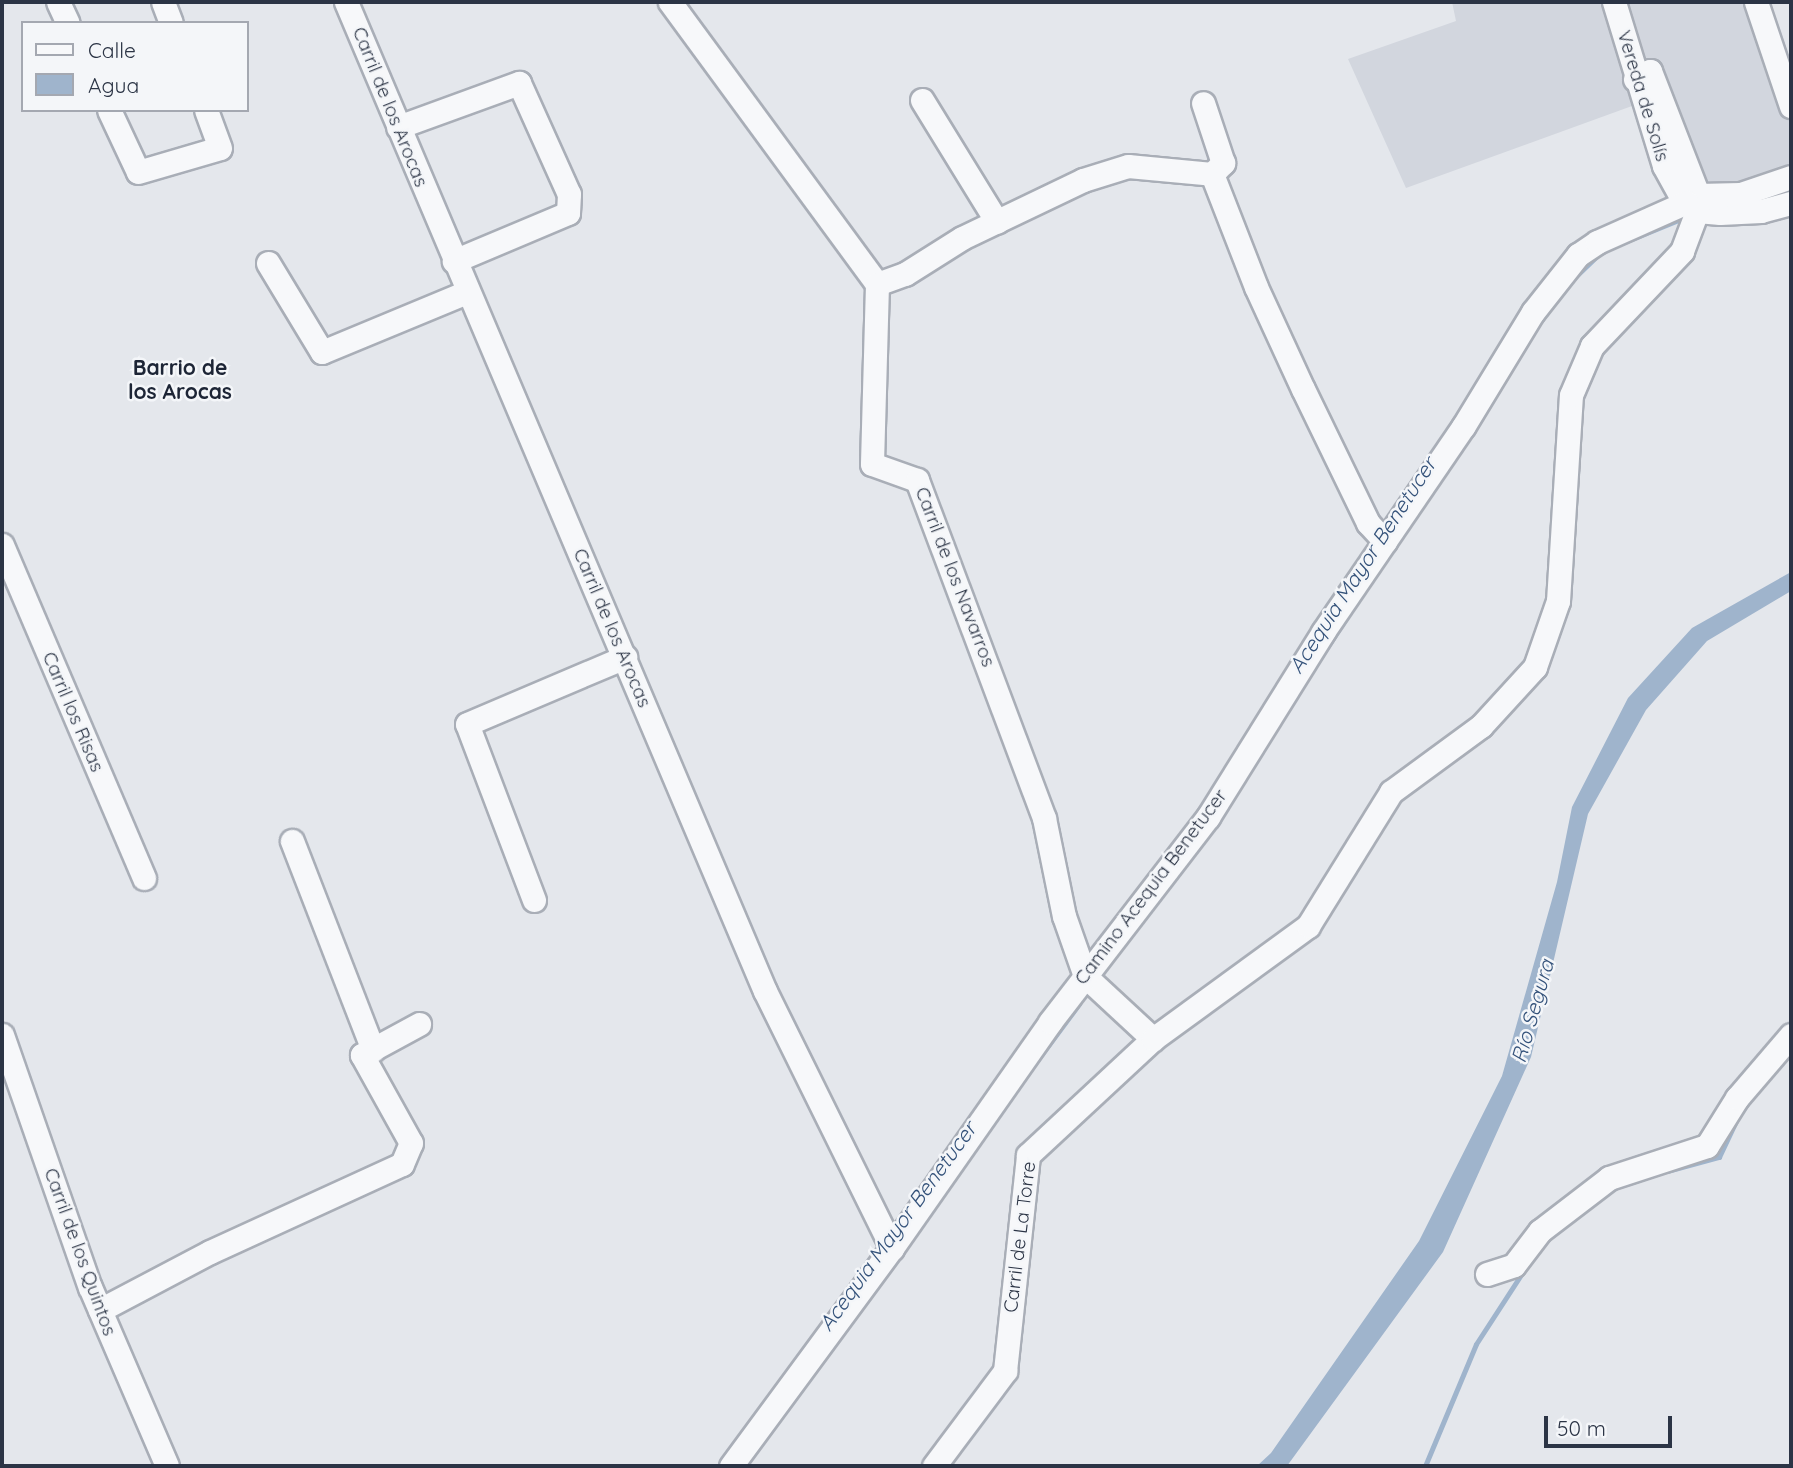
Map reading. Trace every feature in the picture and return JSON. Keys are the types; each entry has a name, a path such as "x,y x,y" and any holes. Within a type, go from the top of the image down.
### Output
{"street":[{"path":"58,2 67,21"},
{"path":"163,2 170,21"},
{"name":"Carril de los Arocas","path":"346,2 765,991 892,1248"},
{"path":"670,2 877,284 905,274 998,222 1083,180 1128,166 1212,174"},
{"name":"Vereda de Solís","path":"1614,2 1635,79 1664,166 1692,206"},
{"path":"1756,2 1791,106"},
{"path":"1635,79 1650,71 1698,195 1741,194 1791,177"},
{"path":"398,127 519,82 569,194 568,213 454,261"},
{"path":"922,100 998,222"},
{"path":"1203,103 1217,133 1223,163 1212,174"},
{"path":"110,112 138,172 220,148 207,112"},
{"path":"1212,174 1256,287 1303,389 1368,523 1385,541"},
{"path":"1692,206 1761,211 1791,203"},
{"name":"Camino Acequia Benetucer","path":"730,1466 892,1248 1085,976 1208,817 1323,632 1464,427 1533,312 1578,255 1692,206"},
{"name":"Carril de La Torre","path":"934,1466 1005,1371 1028,1155 1153,1039 1308,926 1391,792 1481,726 1535,667 1558,600 1571,395 1592,346 1682,251 1692,206"},
{"path":"268,263 322,352 467,292"},
{"name":"Carril de los Navarros","path":"877,284 872,464 917,480 1044,818 1064,916 1085,976 1153,1039"},
{"name":"Carril los Risas","path":"2,545 144,878"},
{"path":"534,901 467,724 625,657"},
{"path":"292,841 373,1050"},
{"path":"100,1310 210,1252 402,1164 411,1143 362,1055 419,1024"},
{"name":"Carril de los Quintos","path":"2,1035 100,1310 167,1466"},
{"path":"1487,1274 1514,1265 1540,1231 1609,1178 1707,1146 1737,1098 1791,1035"}],"shaded area":[{"path":"1452,2 1759,2 1791,102 1791,200 1720,213 1643,102 1406,188 1348,59 1456,21"}],"water":[{"name":"Río Segura","path":"1791,572 1791,591 1707,641 1646,710 1588,814 1531,1057 1443,1252 1287,1466 1257,1466 1271,1453 1419,1241 1502,1076 1557,882 1572,807 1628,698 1692,628"}],"waterway":[{"name":"Acequia Mayor Benetucer","path":"1767,197 1791,191"},
{"name":"Acequia Mayor Benetucer","path":"1622,243 1678,220"},
{"name":"Acequia Mayor Benetucer","path":"1572,280 1600,253"},
{"name":"Acequia Mayor Benetucer","path":"1316,664 1347,617"},
{"name":"Acequia Mayor Benetucer","path":"1019,1085 1079,1004"},
{"path":"1667,1171 1719,1157 1737,1119"},
{"path":"1425,1466 1476,1344 1524,1270"}],"district":[{"name":"Barrio de los Arocas","path":"180,379"}]}
